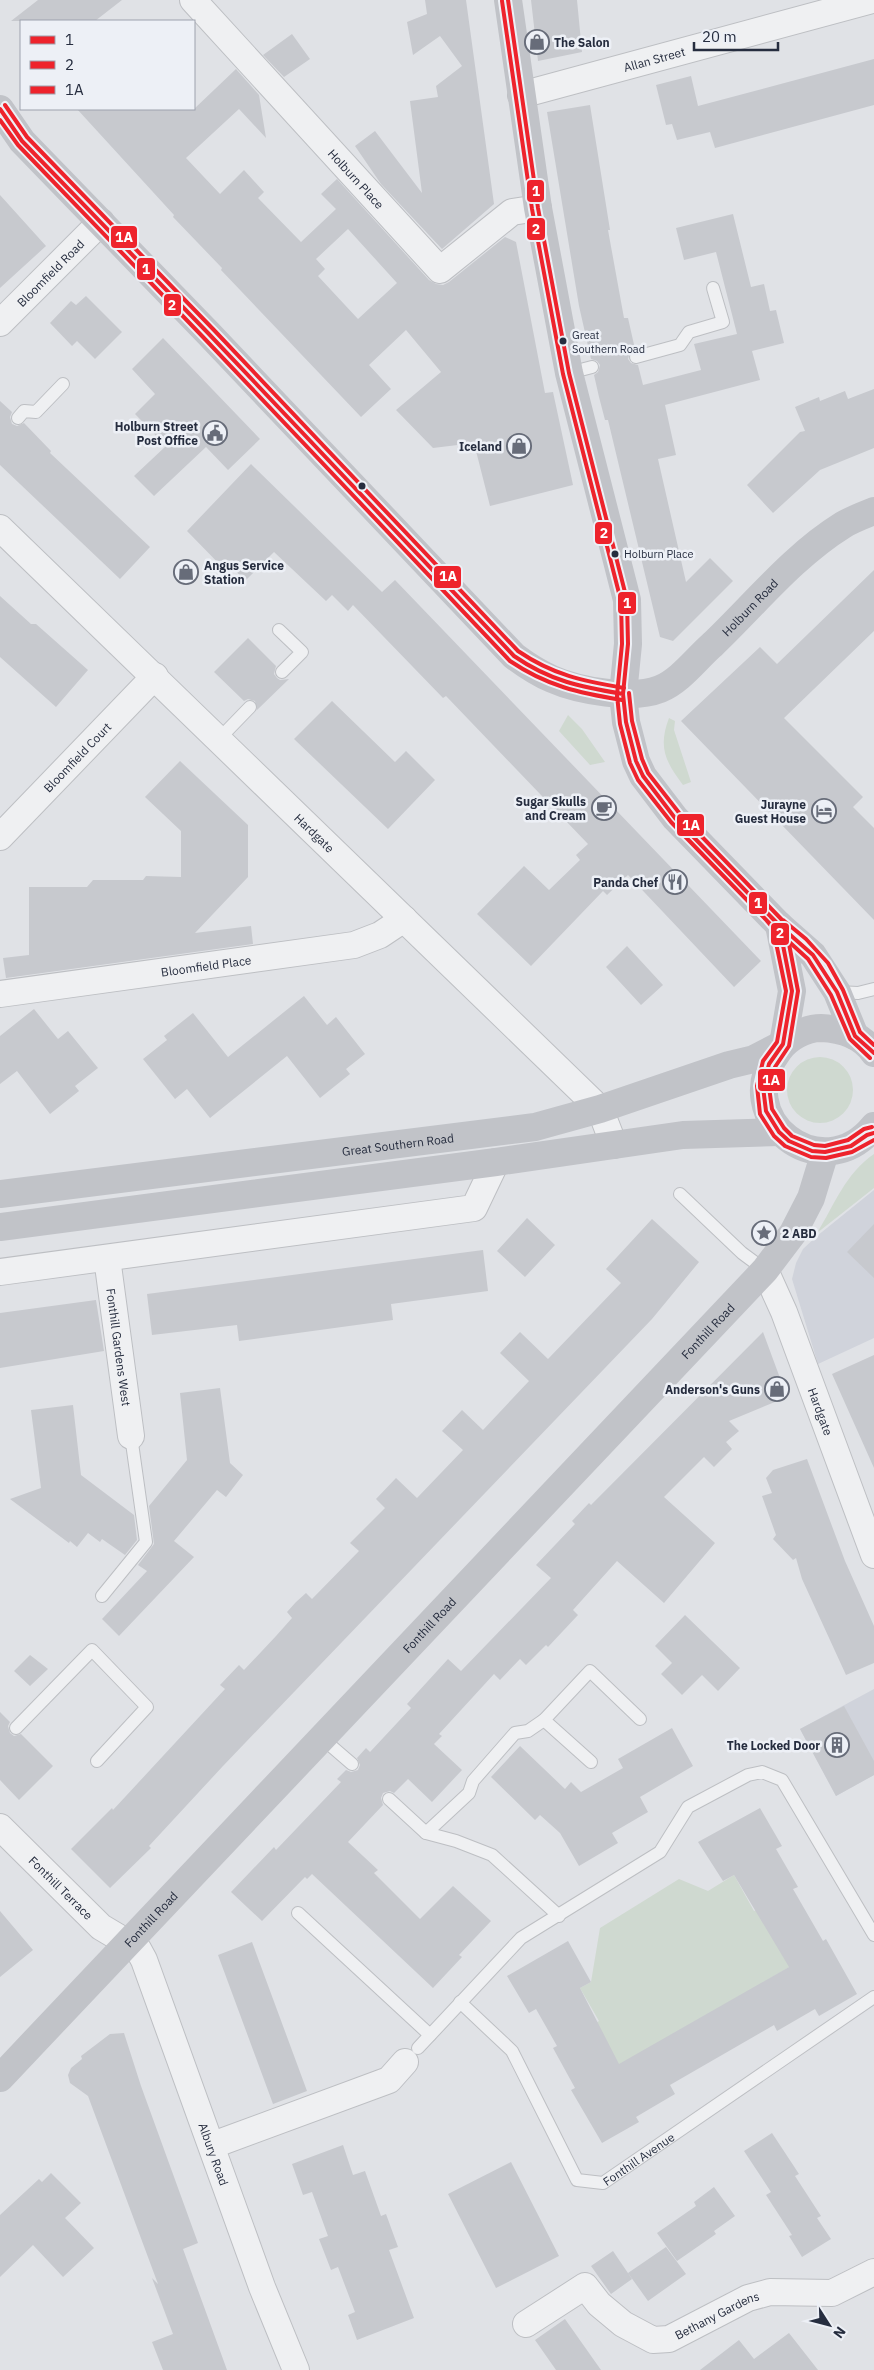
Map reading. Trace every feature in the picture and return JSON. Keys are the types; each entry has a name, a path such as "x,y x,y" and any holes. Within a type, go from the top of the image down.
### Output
{"street":[{"name":"Holburn Place","path":"193,0 440,270 512,212 538,208"},
{"path":"508,0 538,208 581,370 627,600 628,629 623,694 626,722 636,761 643,776 675,818 779,925 813,955 868,1042"},
{"name":"Allan Street","path":"521,95 872,0"},
{"name":"Holburn Road","path":"0,109 22,141 514,656 532,669 568,685 623,694 648,693 672,682 809,550 844,525 874,510"},
{"name":"Bloomfield Road","path":"0,323 101,222"},
{"name":"Hardgate","path":"0,528 155,676 600,1109 614,1145"},
{"name":"Bloomfield Court","path":"0,837 155,676"},
{"name":"Bloomfield Place","path":"0,994 354,945 380,935 404,919"},
{"path":"779,925 792,991 783,1044 768,1064 763,1087 766,1111 779,1132 800,1147 825,1152 851,1146 872,1132"},
{"name":"Great Southern Road","path":"0,1194 535,1127 600,1109 729,1065 754,1059 783,1044 799,1033 818,1028 837,1029 868,1042"},
{"path":"0,1227 496,1162 683,1135 779,1132"},
{"name":"Fonthill Road","path":"0,2078 126,1942 323,1738 481,1568 765,1270 793,1233 811,1198 825,1152"},
{"path":"0,1272 474,1208 496,1162"},
{"name":"Fonthill Gardens West","path":"107,1258 131,1436"},
{"name":"Hardgate","path":"765,1270 784,1312 874,1555"},
{"name":"Fonthill Terrace","path":"0,1827 100,1927 126,1942"},
{"name":"Albury Road","path":"126,1942 138,1949 144,1960 213,2145 262,2287 296,2370"},
{"path":"213,2145 389,2080 411,2055"},
{"name":"Bethany Gardens","path":"526,2324 585,2286 599,2304 631,2329 653,2340 669,2339 748,2298 770,2292 832,2293 874,2272"}],"lane":[{"path":"636,357 680,345 689,332 723,322 713,288"},
{"path":"18,418 24,411 36,412 63,384"},
{"path":"279,630 302,652 282,672"},
{"path":"219,739 250,707"},
{"path":"837,992 858,993 874,989"},
{"path":"680,1194 742,1254 765,1270"},
{"path":"102,1596 146,1542 131,1436"},
{"path":"16,1728 92,1650 148,1707 97,1761"},
{"path":"426,1833 469,1793 473,1781 515,1733 528,1730 544,1720 590,1671 640,1719"},
{"path":"544,1720 591,1762"},
{"path":"323,1738 352,1764"},
{"path":"411,2055 521,1938 660,1852 688,1807 748,1774 762,1772 782,1780 874,1936"},
{"path":"389,1799 426,1833 456,1841 492,1855 559,1916"},
{"path":"298,1913 430,2035"},
{"name":"Fonthill Avenue","path":"460,2002 512,2051 577,2180 603,2183 874,1997"}],"shaded area":[{"path":"568,715 582,729 605,762 590,765 559,731"},
{"path":"669,718 675,721 674,730 691,782 683,785 665,753 664,737"},
{"path":"820,1057 833,1060 843,1067 850,1077 853,1090 850,1103 843,1113 833,1120 820,1123 807,1120 797,1113 790,1103 787,1090 790,1077 797,1067 807,1060"},
{"path":"874,1154 874,1188 817,1233 848,1180"},
{"path":"874,1190 874,1338 818,1364 792,1279 796,1263 803,1249"},
{"name":"The Locked Door","path":"874,1689 874,1775 836,1796 800,1729"},
{"path":"734,1875 754,1911 757,1910 791,1966 612,2072 596,2023 599,2021 580,1988 591,1982 600,1928 679,1879 708,1891"}],"building":[{"path":"38,0 122,0 96,20 11,21"},
{"path":"425,0 466,0 494,204 442,249 381,184 355,146 375,131 422,193 410,101 438,97 436,86 462,66 440,36 413,55 407,22 427,14"},
{"path":"531,0 577,0 582,52 538,61"},
{"path":"292,34 310,59 284,77 263,55"},
{"path":"874,59 874,105 715,148 710,132 677,140 672,124 666,125 656,85 691,76 698,106"},
{"path":"236,69 259,95 266,138 239,109 186,158 220,194 244,170 264,192 258,198 301,242 336,209 321,194 337,179 429,280 436,284 443,285 449,282 505,237 516,242 545,393 553,392 573,485 490,506 474,443 433,448 396,410 441,372 406,330 369,365 391,389 361,417 221,270 222,268 173,217 174,215 78,110 195,110","holes":["348,229 397,283 358,319 318,276 325,269 316,259"]},
{"path":"590,105 610,230 608,230 624,318 628,318 635,349 630,352 628,359 631,363 638,365 643,385 701,370 694,344 737,334 716,252 684,260 676,228 733,214 751,287 764,284 770,311 776,310 784,343 752,351 760,380 665,405 676,455 658,459 686,582 710,558 733,581 673,641 660,637 608,420 605,420 599,397 594,375 598,372 600,365 597,361 591,359 579,306 547,112"},
{"path":"0,195 46,246 0,288"},
{"path":"86,296 122,332 95,359 77,341 72,346 50,323 71,301 76,305"},
{"path":"163,338 260,439 228,470 206,447 154,496 134,476 166,446 135,414 155,394 132,369"},
{"path":"874,389 874,448 820,470 773,513 747,485 800,432 805,431 795,407 819,397 820,401 845,391 848,399"},
{"path":"0,401 12,412 10,417 12,424 17,426 24,423 51,451 50,453 150,547 120,579 0,465"},
{"path":"251,464 382,592 395,580 761,961 734,987 628,875 607,895 603,891 531,966 477,914 524,866 549,890 580,860 576,855 588,844 446,696 443,698 353,605 348,611 332,595 326,601 274,552 245,581 232,567 227,572 187,531"},
{"path":"874,570 874,631 784,718 863,797 853,807 874,828 874,920 681,721 760,647 777,664"},
{"path":"0,596 31,624 36,624 88,670 56,707 0,657"},
{"path":"248,638 276,666 274,674 277,678 280,680 289,679 257,710 255,701 248,699 244,701 214,672"},
{"path":"332,701 395,762 406,751 435,780 388,829 294,739"},
{"path":"180,761 248,825 248,877 195,933 251,926 253,944 6,978 3,958 29,955 29,887 87,887 93,880 143,880 146,876 181,877 181,831 145,797"},
{"path":"627,946 663,985 641,1005 606,967"},
{"path":"304,996 327,1025 336,1017 365,1054 346,1069 350,1074 320,1098 287,1056 210,1118 187,1089 175,1099 143,1059 167,1040 164,1036 193,1013 228,1057"},
{"path":"34,1009 58,1039 68,1031 98,1068 75,1086 79,1091 50,1114 17,1071 0,1084 0,1036"},
{"path":"527,1218 555,1245 525,1277 497,1251"},
{"path":"652,1219 699,1262 652,1319 223,1766 149,1846 151,1848 110,1888 71,1849 112,1808 113,1810 225,1689 220,1685 239,1665 244,1670 276,1636 292,1618 287,1612 296,1602 306,1593 312,1599 359,1551 350,1543 385,1508 376,1499 396,1478 417,1498 463,1450 442,1431 462,1410 483,1430 529,1381 500,1353 520,1332 548,1359 621,1283 606,1269"},
{"path":"874,1224 874,1278 847,1252"},
{"path":"483,1250 488,1291 391,1304 393,1320 239,1341 237,1325 152,1335 147,1294"},
{"path":"96,1300 104,1351 0,1368 0,1313"},
{"path":"763,1332 787,1397 729,1421 739,1431 726,1442 732,1449 714,1467 704,1457 664,1497 715,1543 664,1603 617,1561 573,1610 578,1615 548,1647 546,1645 526,1665 520,1659 500,1680 494,1674 439,1734 442,1736 434,1744 462,1770 432,1802 408,1779 394,1793 390,1791 383,1793 381,1798 383,1805 348,1842 378,1870 374,1873 420,1919 453,1886 491,1921 459,1955 462,1957 433,1988 312,1874 307,1879 305,1877 262,1921 231,1892 274,1847 276,1850 341,1782 337,1779 346,1770 351,1772 358,1770 360,1765 357,1758 366,1748 370,1752 411,1708 407,1704 448,1659 461,1671 551,1578 536,1565 575,1524 572,1521 589,1503 591,1505"},
{"path":"874,1355 874,1468 832,1374"},
{"path":"220,1388 230,1463 243,1475 226,1497 217,1490 174,1541 194,1557 119,1636 102,1619 147,1571 138,1565 154,1544 149,1506 187,1460 180,1393"},
{"path":"73,1405 81,1475 134,1515 137,1540 125,1555 102,1539 100,1542 88,1533 77,1547 10,1499 41,1488 31,1410"},
{"path":"807,1459 845,1561 874,1626 874,1663 846,1675 802,1579 796,1558 793,1560 773,1539 776,1535 762,1496 772,1493 766,1478 773,1470"},
{"path":"685,1615 740,1668 718,1691 702,1675 682,1695 661,1674 672,1663 655,1646"},
{"path":"30,1655 48,1669 30,1686 14,1671"},
{"name":"The Locked Door","path":"844,1706 874,1761 874,1775 836,1796 800,1729"},
{"path":"0,1712 10,1722 8,1726 10,1733 14,1736 21,1734 53,1766 19,1800 0,1780"},
{"path":"672,1728 693,1766 640,1797 648,1812 612,1833 618,1843 579,1866 560,1833 540,1815 535,1820 491,1777 520,1746 565,1789 571,1782 581,1792 623,1768 618,1759"},
{"path":"760,1808 782,1846 776,1849 798,1887 793,1889 823,1941 826,1939 857,1994 819,2016 815,2009 777,2031 774,2025 670,2085 675,2094 636,2117 639,2122 602,2143 571,2090 575,2088 553,2048 557,2046 536,2009 529,2013 507,1976 568,1941 591,1982 580,1988 619,2064 789,1967 734,1875 723,1881 698,1842"},
{"path":"0,1911 33,1950 0,1977"},
{"path":"252,1942 307,2091 273,2104 218,1955"},
{"path":"124,2033 141,2086 198,2243 183,2249 227,2370 163,2370 152,2342 173,2334 152,2278 158,2284 88,2096 70,2083 68,2075 71,2068 82,2059 81,2056 110,2034"},
{"path":"772,2133 799,2174 795,2176 821,2216 817,2218 831,2239 802,2257 789,2236 792,2235 766,2195 771,2192 744,2151"},
{"path":"343,2145 353,2175 365,2171 381,2216 386,2214 398,2247 389,2250 414,2318 357,2340 348,2315 355,2312 338,2267 331,2270 319,2239 328,2236 312,2192 303,2195 292,2164"},
{"path":"511,2162 559,2256 496,2288 448,2194"},
{"path":"51,2173 81,2203 65,2218 94,2248 63,2277 33,2245 0,2277 0,2215 39,2179 42,2182"},
{"path":"714,2187 735,2216 714,2231 716,2234 677,2261 657,2233 696,2206 694,2202"},
{"path":"666,2247 686,2274 648,2301 628,2273"},
{"path":"613,2251 632,2279 611,2294 591,2266"},
{"path":"565,2319 601,2370 556,2370 535,2340"},
{"path":"789,2333 818,2370 700,2370 739,2340 754,2359"}],"transit line":[{"name":"1","path":"508,0 538,208 569,373 627,600 628,644 623,694 626,722 636,761 643,776 675,818 779,925 813,955 837,992 855,1036 874,1053"},
{"name":"2","path":"502,1 532,209 563,374 621,601 622,644 617,695 620,724 630,763 638,780 671,822 775,929 808,959 831,995 850,1039 870,1058"},
{"name":"1A","path":"5,105 27,137 213,329 518,651 544,666 569,676 624,688"},
{"name":"1","path":"0,109 22,141 208,333 514,656 527,665 566,682 623,694"},
{"name":"2","path":"0,120 18,145 510,661 537,677 564,687 622,700"},
{"name":"1A","path":"629,693 632,721 642,759 648,773 680,814 785,923 798,991 789,1046 775,1067 769,1087 772,1109 784,1128 792,1136 814,1145 825,1146 848,1140 864,1129 872,1127"},
{"name":"1","path":"771,917 779,925 792,991 783,1044 769,1064 763,1087 766,1111 779,1132 789,1141 812,1151 825,1152 851,1146 867,1135 874,1133"},
{"name":"1A","path":"783,920 806,939 828,963 843,990 860,1032 874,1045"},
{"name":"2","path":"767,921 773,928 786,991 777,1042 763,1061 757,1086 760,1114 774,1136 785,1146 811,1157 826,1158 852,1152 874,1140"}],"place":[{"name":"The Salon","path":"537,42"},
{"name":"Great Southern Road","path":"563,341"},
{"name":"Holburn Street Post Office","path":"215,433"},
{"name":"Iceland","path":"519,446"},
{"name":"Holburn Place","path":"615,554"},
{"name":"Angus Service Station","path":"186,572"},
{"name":"Sugar Skulls and Cream","path":"604,808"},
{"name":"Jurayne Guest House","path":"824,811"},
{"name":"Panda Chef","path":"675,882"},
{"name":"2 ABD","path":"764,1233"},
{"name":"Anderson's Guns","path":"777,1389"},
{"name":"The Locked Door","path":"837,1745"}]}
